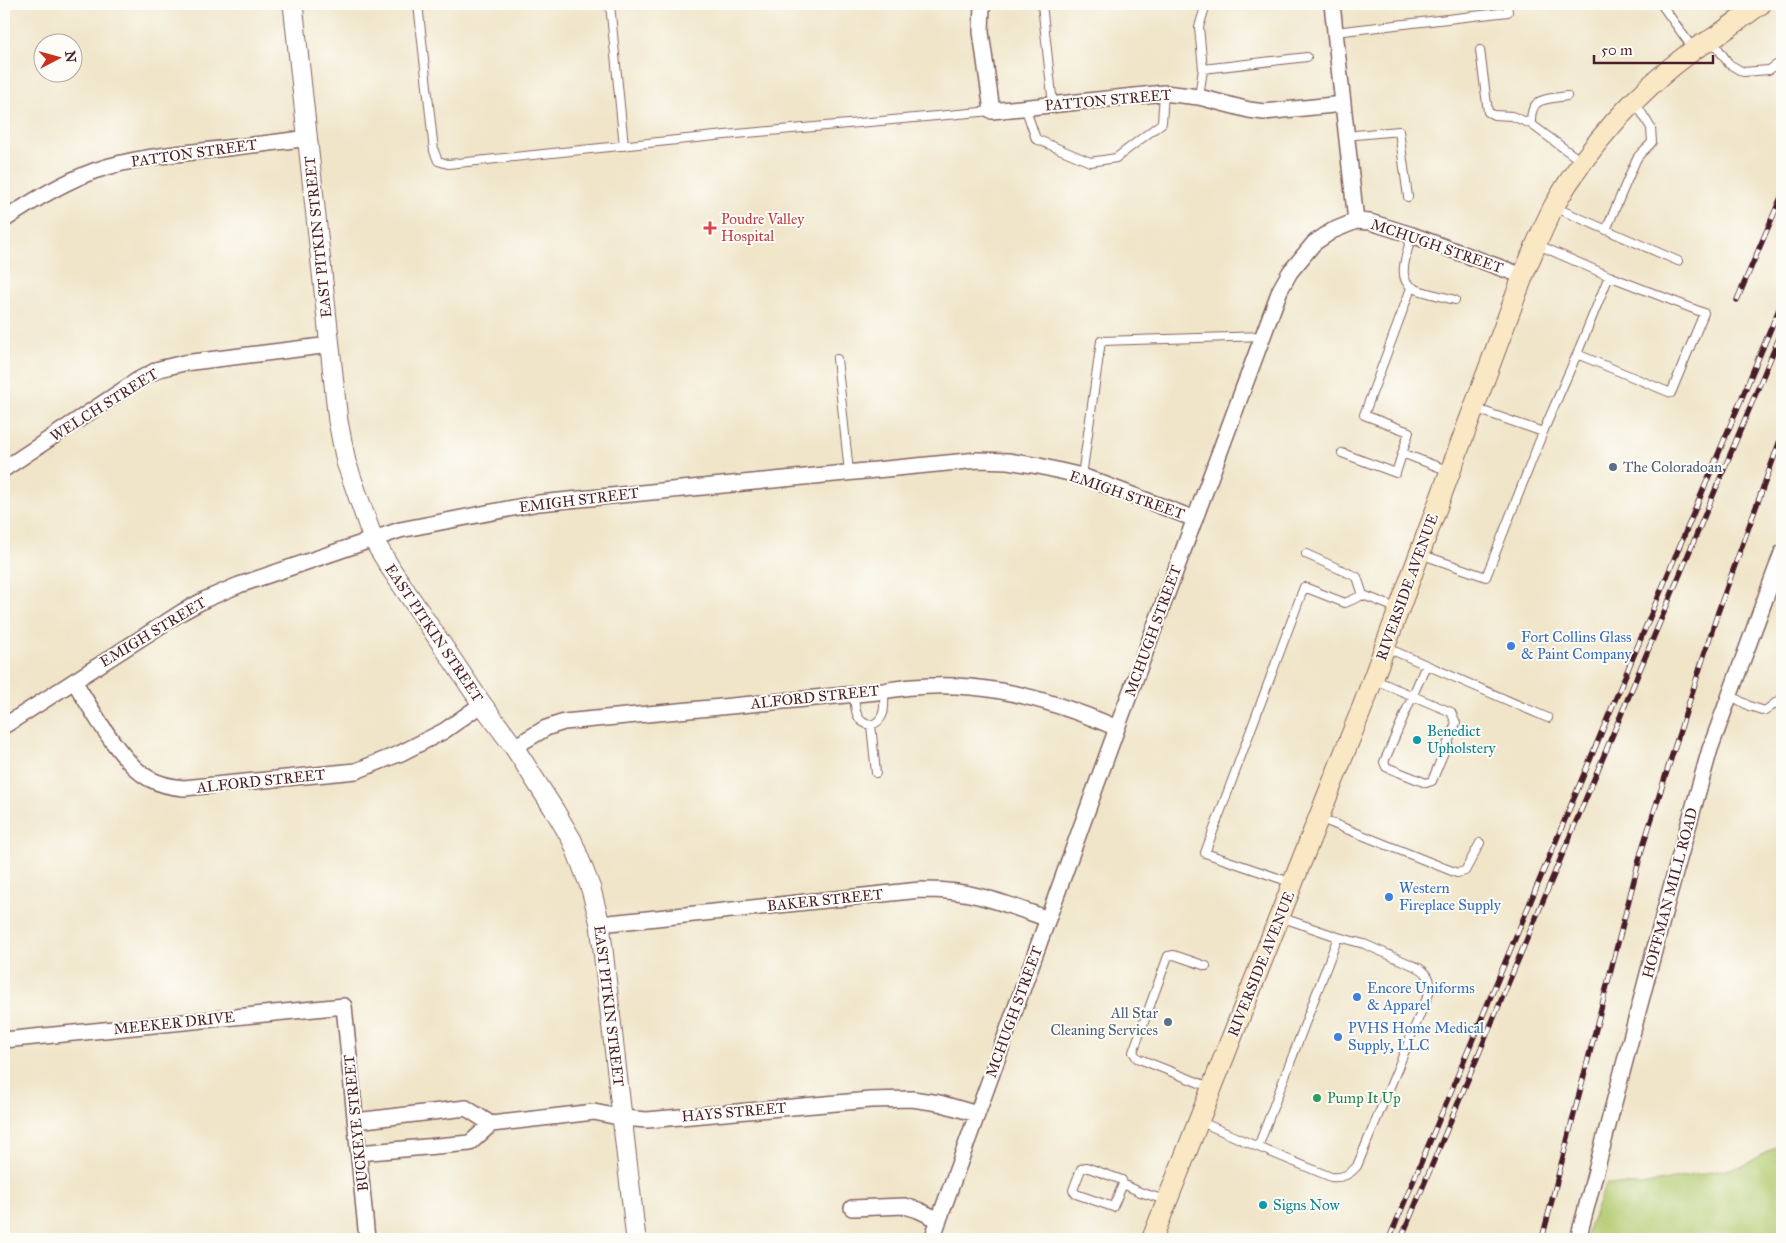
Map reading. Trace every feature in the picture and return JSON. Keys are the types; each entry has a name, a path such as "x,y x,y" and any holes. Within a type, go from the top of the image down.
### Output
{"main road":[{"name":"RIVERSIDE AVENUE","path":"1152,1239 1385,648 1523,276 1554,207 1583,162 1609,128 1658,78 1694,50 1761,4"}],"street":[{"name":"EAST PITKIN STREET","path":"293,4 338,421 346,462 373,539 482,704 514,747 572,840 591,889 600,924 636,1239"},
{"path":"982,4 981,32 992,111"},
{"path":"1332,4 1345,136 1356,221"},
{"name":"PATTON STREET","path":"992,111 1164,93 1199,97 1264,112 1343,104"},
{"name":"PATTON STREET","path":"4,220 32,201 63,184 94,171 126,162 154,156 308,138"},
{"name":"MCHUGH STREET","path":"932,1239 1117,728 1280,290 1290,272 1314,243 1332,231 1356,221 1370,222 1412,235 1523,276"},
{"name":"WELCH STREET","path":"4,469 138,380 159,370 184,363 330,345"},
{"name":"EMIGH STREET","path":"4,726 182,612 238,585 373,539 423,525 539,503 978,460 1039,466 1082,476 1195,519"},
{"name":"HOFFMAN MILL ROAD","path":"1578,1239 1710,749 1782,553"},
{"name":"ALFORD STREET","path":"74,681 98,721 137,770 149,779 166,786 184,788 356,771 401,753 444,731 482,704"},
{"name":"ALFORD STREET","path":"514,747 546,728 564,722 884,691 925,685 962,685 1001,691 1041,700 1117,728"},
{"name":"BAKER STREET","path":"600,924 920,890 948,890 971,895 1048,919"},
{"name":"MEEKER DRIVE","path":"4,1040 344,1006"},
{"name":"BUCKEYE STREET","path":"344,1006 367,1239"},
{"name":"HAYS STREET","path":"490,1124 594,1112 623,1118 647,1120 870,1100 912,1099 938,1103 977,1114"},
{"path":"356,1121 466,1108 490,1124 470,1143 359,1153"},
{"path":"852,1208 905,1206 939,1220"}],"lane":[{"path":"418,4 434,151 438,161 448,164 733,134 992,111"},
{"path":"610,4 624,146"},
{"path":"1042,4 1052,104"},
{"path":"1199,97 1203,69 1199,27 1206,4"},
{"path":"1335,32 1508,12 1507,4"},
{"path":"1664,5 1694,50"},
{"path":"1712,39 1728,64 1743,72 1768,70 1782,61"},
{"path":"1480,50 1488,112 1494,115 1512,116 1531,124 1583,162"},
{"path":"1203,69 1307,57"},
{"path":"1025,107 1036,139 1090,162 1116,158 1162,123 1164,93"},
{"path":"1531,124 1535,104 1539,100 1568,96"},
{"path":"1606,230 1640,152 1652,142 1651,128 1635,101"},
{"path":"1345,136 1399,131 1408,197"},
{"path":"1554,207 1678,261"},
{"path":"1412,235 1403,271 1405,282 1411,288 1455,300"},
{"path":"1536,244 1609,276 1704,313 1671,393 1577,354"},
{"path":"1420,554 1486,577 1543,432 1609,276"},
{"path":"1342,454 1396,473 1409,432 1364,415 1411,288"},
{"path":"1082,476 1101,341 1264,336"},
{"path":"837,359 849,472"},
{"path":"1474,408 1543,432"},
{"path":"1402,453 1450,471"},
{"path":"1306,554 1358,577 1362,596"},
{"path":"1293,883 1205,854 1304,587 1345,603 1362,596 1399,609"},
{"path":"1385,648 1548,718"},
{"path":"1373,679 1413,696 1451,712 1456,722 1432,781 1426,783 1386,767 1384,762 1413,696 1426,665"},
{"path":"854,694 856,714 862,722 871,725 876,724 883,716 884,691"},
{"path":"1730,695 1749,706 1765,711 1782,698"},
{"path":"871,725 876,773"},
{"path":"1319,818 1457,874 1465,871 1480,843"},
{"path":"1199,1121 1331,1177 1340,1178 1352,1172 1357,1166 1429,993 1430,980 1426,972 1419,968 1364,944 1280,917"},
{"path":"1258,1147 1338,937"},
{"path":"1206,966 1174,955 1168,956 1133,1052 1137,1058 1212,1088"},
{"path":"1123,1184 1113,1208 1076,1194 1073,1190 1081,1169 1086,1167 1122,1180 1123,1184 1140,1192 1167,1201"}],"path":[{"path":"1775,1239 1782,1236"}],"green space":[{"path":"1782,1143 1782,1239 1586,1239 1606,1184 1642,1185 1743,1166"}],"railway":[{"path":"1737,300 1782,195"},
{"path":"1389,1239 1782,302"},
{"path":"1401,1239 1782,331"},
{"path":"1542,1239 1642,849 1718,612 1782,435"}],"place":[{"name":"Poudre Valley Hospital","path":"710,228"},
{"name":"The Coloradoan","path":"1613,467"},
{"name":"Fort Collins Glass & Paint Company","path":"1511,646"},
{"name":"Benedict Upholstery","path":"1417,740"},
{"name":"Western Fireplace Supply","path":"1389,897"},
{"name":"Encore Uniforms & Apparel","path":"1357,997"},
{"name":"All Star Cleaning Services","path":"1168,1022"},
{"name":"PVHS Home Medical Supply, LLC","path":"1338,1037"},
{"name":"Pump It Up","path":"1317,1098"},
{"name":"Signs Now","path":"1263,1205"}]}
